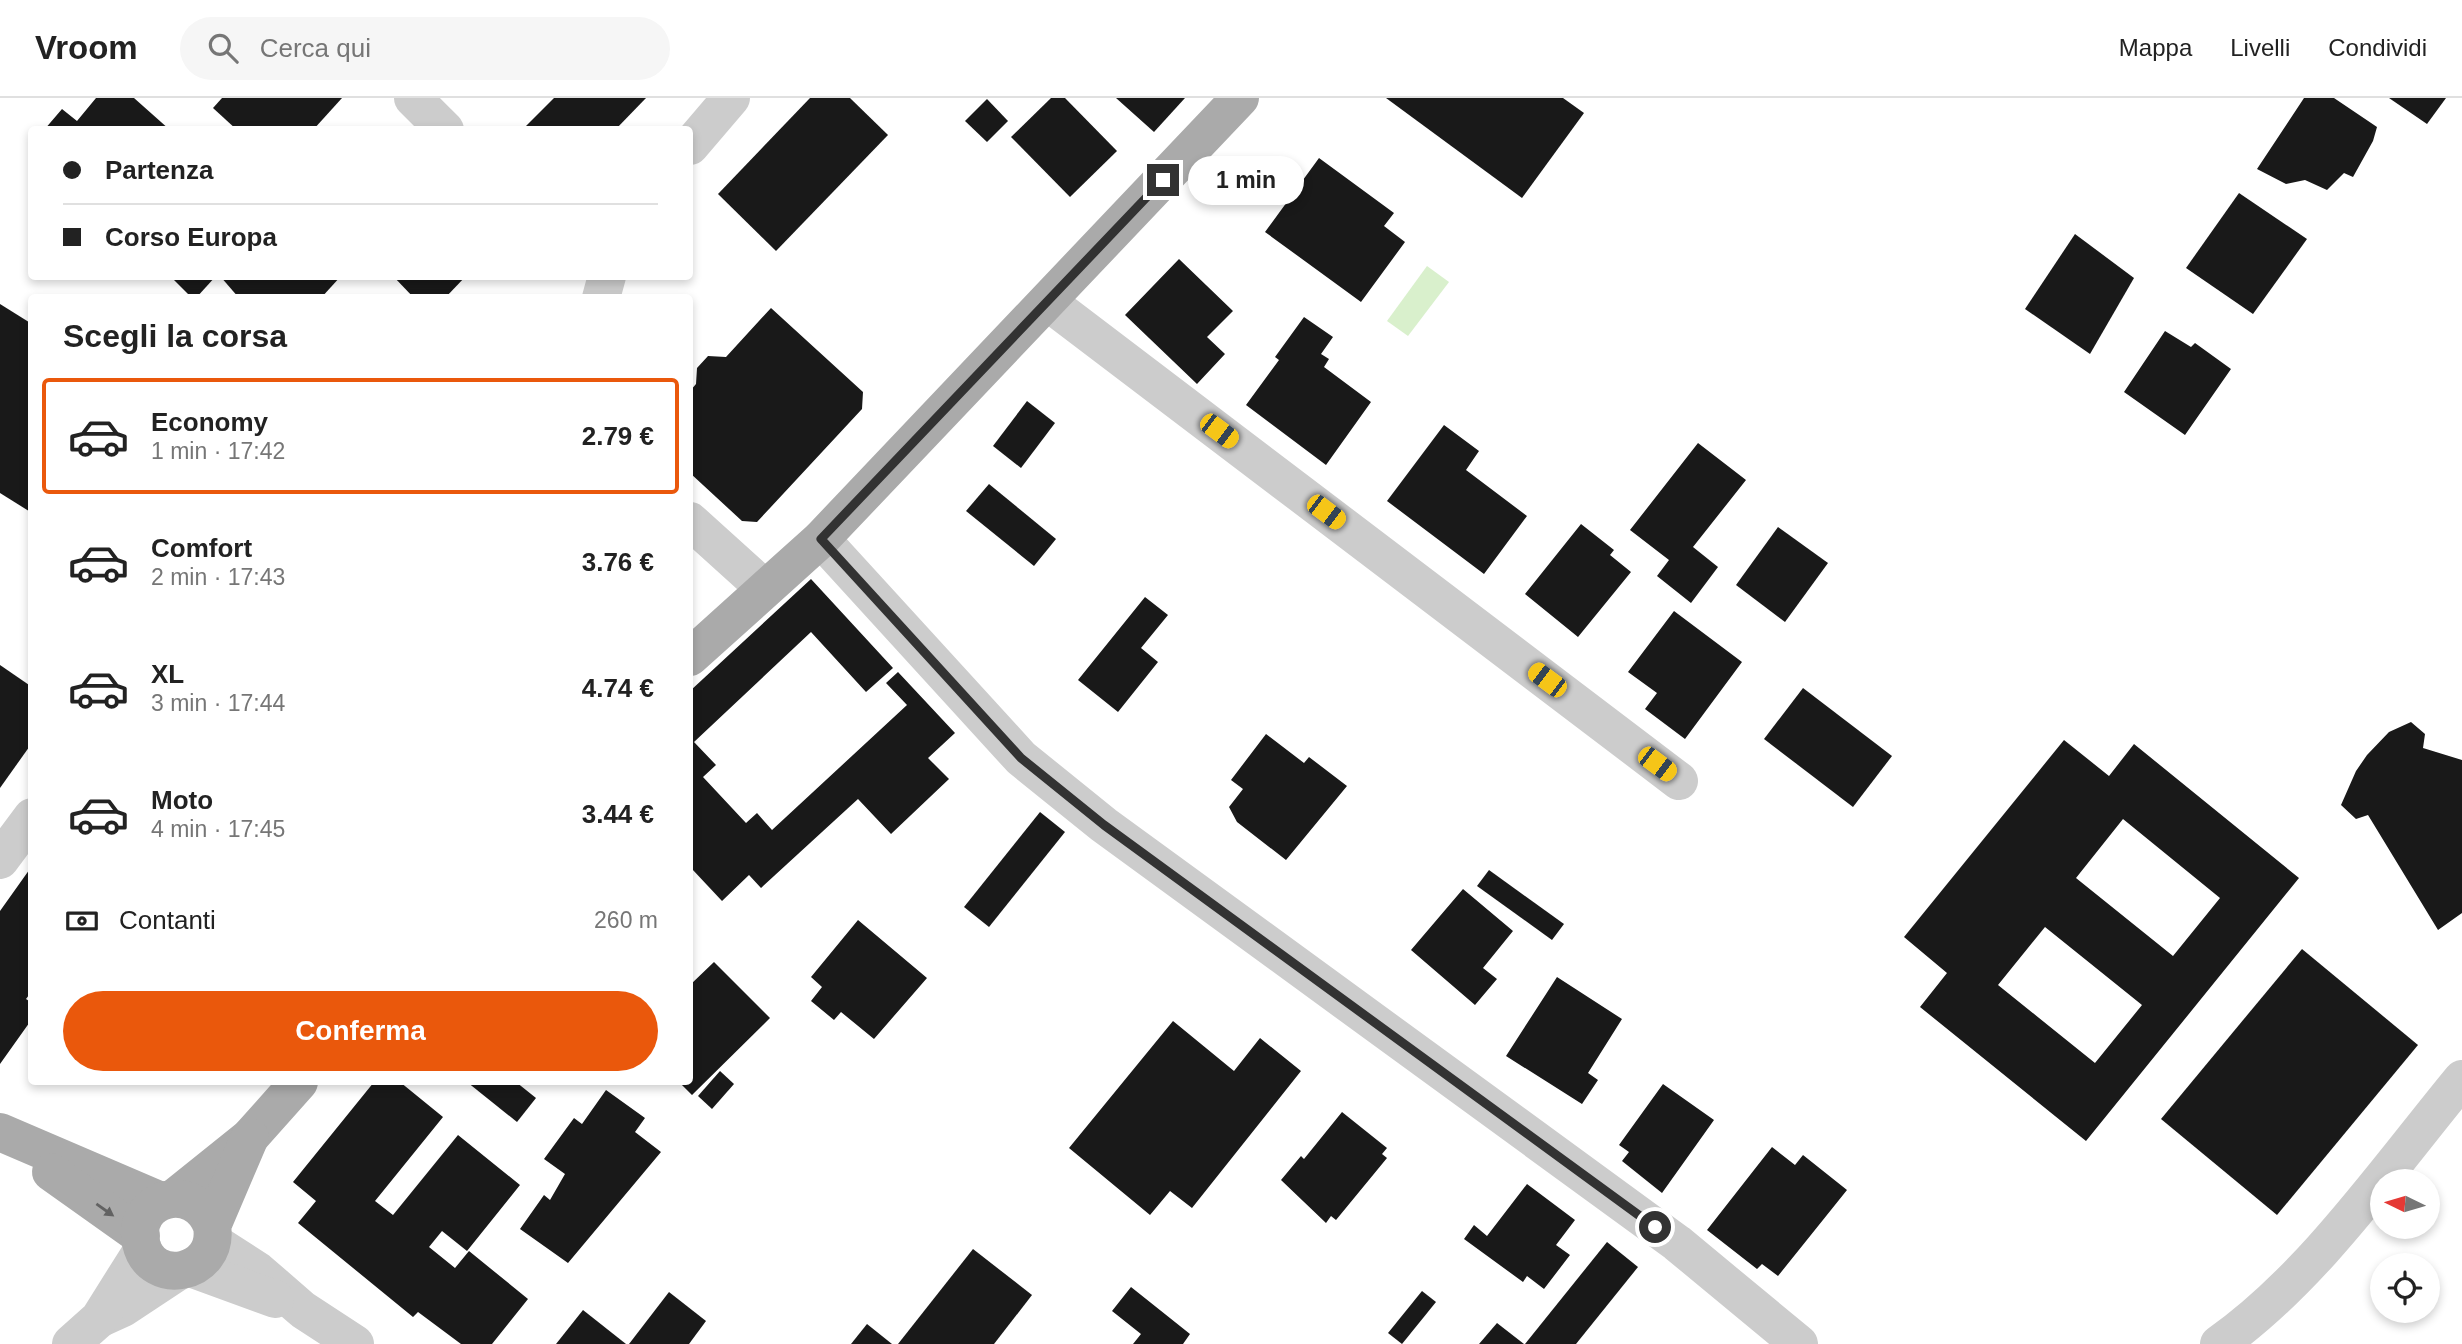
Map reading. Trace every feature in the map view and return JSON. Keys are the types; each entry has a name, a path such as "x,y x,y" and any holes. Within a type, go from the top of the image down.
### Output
{"main road":[{"path":"693,654 763,587 821,539 1240,98"},
{"path":"142,1243 146,1216 250,1137 296,1085"},
{"path":"6,1135 40,1165 142,1243 158,1266 199,1252 250,1137"},
{"path":"6,1135 168,1200 194,1202 203,1208 199,1252"}],"street":[{"path":"413,98 441,126"},
{"path":"693,142 731,98"},
{"path":"1048,302 1679,781"},
{"path":"693,524 763,587"},
{"path":"821,539 1021,758 1104,825 1677,1243 1799,1344"},
{"path":"0,860 28,822"},
{"path":"2219,1344 2241,1328 2304,1270 2462,1079"},
{"path":"99,1319 142,1243"},
{"path":"71,1344 99,1319 123,1308 199,1252 303,1310 355,1344"}],"shaded area":[{"path":"1427,266 1449,282 1408,336 1387,321"}],"building":[{"path":"96,98 134,98 166,126 47,126 62,109 77,121"},
{"path":"222,98 342,98 317,126 233,126 213,108"},
{"path":"554,98 646,98 619,126 526,126"},
{"path":"810,98 850,98 888,135 776,251 718,194"},
{"path":"1051,98 1065,98 1117,151 1070,197 1011,137"},
{"path":"1116,98 1185,98 1154,132"},
{"path":"1386,98 1563,98 1584,113 1522,198"},
{"path":"2304,98 2334,98 2377,127 2373,141 2353,177 2344,173 2327,190 2305,180 2286,184 2257,169"},
{"path":"2389,98 2446,98 2427,124"},
{"path":"987,99 1008,121 987,142 965,121"},
{"path":"1319,158 1394,213 1384,226 1405,242 1361,302 1265,232"},
{"path":"2239,193 2307,239 2253,314 2186,268"},
{"path":"2075,234 2134,278 2090,354 2025,309"},
{"path":"1179,259 1233,311 1207,337 1225,354 1197,384 1125,315"},
{"path":"174,280 212,280 200,294 188,294"},
{"path":"223,280 337,280 325,294 236,294"},
{"path":"397,280 462,280 449,294 410,294"},
{"path":"0,304 28,322 28,510 0,493"},
{"path":"771,308 863,392 862,409 757,522 742,521 693,476 693,388 696,384 697,368 708,356 726,357"},
{"path":"1304,317 1333,337 1321,354 1329,359 1324,367 1371,402 1326,465 1246,405 1279,360 1275,357"},
{"path":"2165,331 2191,347 2195,343 2231,369 2185,435 2124,392"},
{"path":"1027,401 1055,423 1021,468 993,446"},
{"path":"1444,425 1479,451 1466,470 1527,516 1484,574 1387,501"},
{"path":"1698,443 1746,480 1693,547 1718,567 1691,603 1657,576 1669,560 1630,530"},
{"path":"989,484 1056,539 1034,566 966,511"},
{"path":"1581,524 1614,550 1610,555 1631,572 1578,637 1525,594"},
{"path":"1778,527 1828,563 1785,622 1736,585"},
{"path":"811,579 893,668 866,692 811,632 694,742 716,765 703,777 746,823 757,813 772,830 907,705 886,683 898,672 955,733 928,758 949,779 891,834 858,799 761,888 749,875 722,901 693,870 693,688"},
{"path":"1145,597 1168,615 1141,648 1158,662 1118,712 1078,680"},
{"path":"1674,611 1742,662 1685,739 1645,709 1657,693 1628,672"},
{"path":"0,665 28,684 28,749 0,788"},
{"path":"1803,688 1892,756 1853,807 1764,739"},
{"path":"2411,722 2425,734 2423,748 2462,760 2462,913 2438,930 2368,815 2356,819 2341,805 2356,771 2367,755 2389,732"},
{"path":"1266,734 1304,763 1309,757 1347,786 1286,860 1237,822 1229,807 1243,789 1231,780"},
{"path":"2064,740 2109,776 2134,744 2299,878 2086,1141 1920,1007 1947,973 1904,937","holes":["2123,819 2220,898 2173,956 2076,878","2045,927 2142,1005 2095,1063 1998,985"]},
{"path":"1040,812 1065,832 989,927 964,907"},
{"path":"1489,870 1564,924 1552,940 1477,886"},
{"path":"28,872 28,1025 0,1064 0,911"},
{"path":"1463,889 1513,931 1483,968 1497,979 1475,1005 1411,950"},
{"path":"858,920 927,978 874,1039 841,1012 834,1020 811,1001 822,987 811,977"},
{"path":"2302,949 2418,1045 2277,1215 2161,1119"},
{"path":"714,962 770,1018 692,1095 682,1085 693,1085 693,982"},
{"path":"1557,977 1622,1019 1588,1073 1598,1080 1582,1104 1506,1056"},
{"path":"1173,1021 1234,1071 1260,1038 1301,1071 1192,1208 1170,1191 1150,1215 1069,1148"},
{"path":"720,1071 734,1084 712,1109 698,1096"},
{"path":"1663,1084 1714,1120 1662,1193 1622,1161 1629,1152 1619,1145"},
{"path":"372,1085 404,1085 443,1117 375,1201 393,1215 458,1135 520,1185 467,1251 442,1231 429,1247 455,1268 469,1251 528,1299 492,1344 461,1344 418,1312 413,1317 298,1223 316,1201 293,1182"},
{"path":"471,1085 520,1085 536,1098 517,1122"},
{"path":"606,1090 645,1118 635,1132 661,1152 568,1263 520,1229 544,1195 550,1200 565,1174 544,1159 574,1118 582,1124"},
{"path":"1342,1112 1387,1148 1382,1154 1387,1158 1336,1220 1331,1216 1326,1223 1281,1180 1301,1156 1304,1159"},
{"path":"1772,1147 1795,1165 1803,1155 1847,1190 1778,1276 1762,1264 1757,1269 1707,1230"},
{"path":"1527,1184 1575,1220 1556,1245 1570,1255 1544,1289 1527,1276 1523,1282 1464,1239 1474,1225 1487,1236"},
{"path":"1607,1242 1638,1267 1576,1344 1525,1344"},
{"path":"973,1249 1032,1295 994,1344 898,1344"},
{"path":"1131,1287 1190,1334 1183,1344 1133,1344 1141,1334 1112,1311"},
{"path":"1422,1291 1436,1302 1402,1344 1388,1333"},
{"path":"669,1292 706,1321 689,1344 629,1344"},
{"path":"583,1310 626,1344 556,1344"},
{"path":"1497,1323 1524,1344 1479,1344"},
{"path":"867,1324 892,1344 851,1344"}],"route":[{"path":"1163,180 821,539 1021,758 1104,825 1655,1227"}]}
